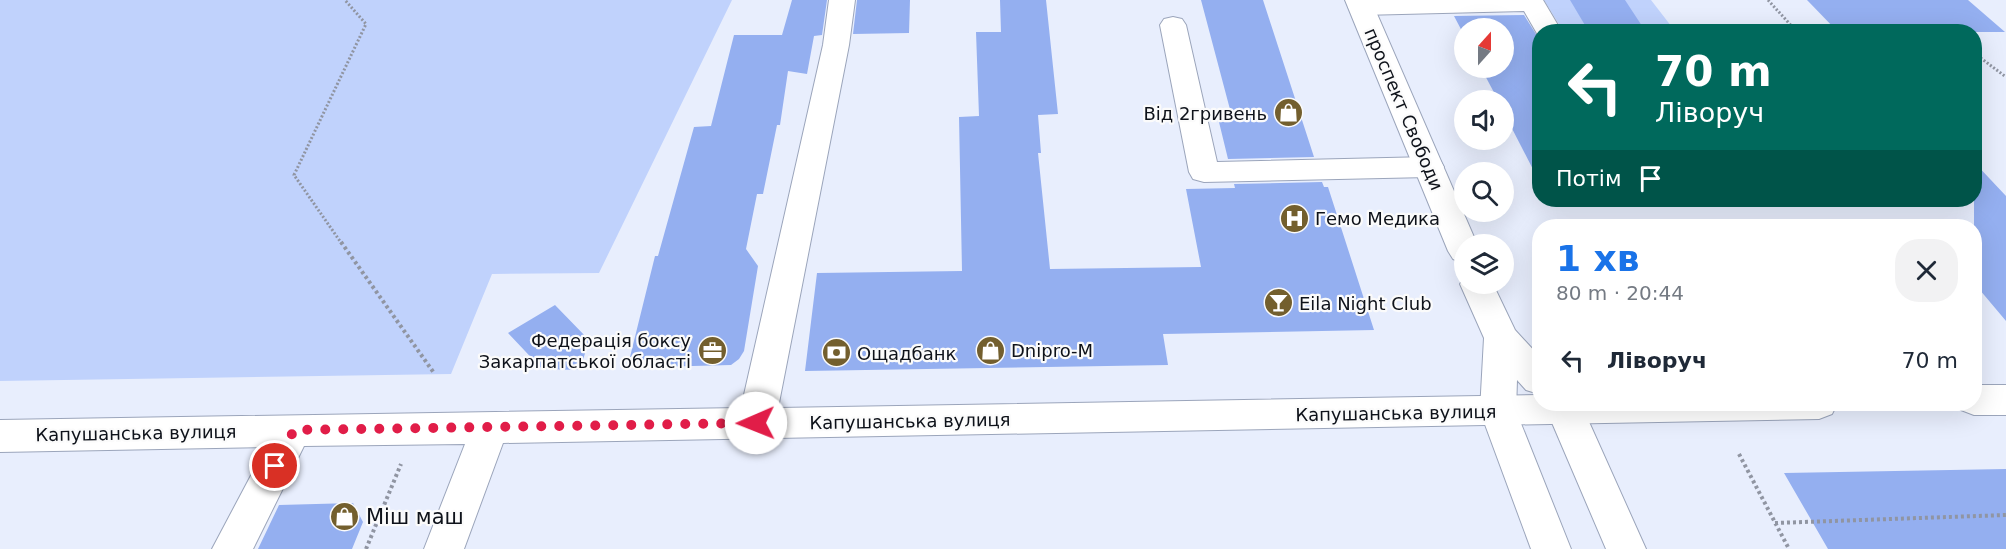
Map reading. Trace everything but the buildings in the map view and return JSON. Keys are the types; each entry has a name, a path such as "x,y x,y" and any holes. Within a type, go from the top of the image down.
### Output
{"street":[{"path":"756,423 837,45 842,0"},
{"path":"1360,3 1531,1 1544,24"},
{"name":"проспект Свободи","path":"1360,3 1457,234"},
{"path":"1173,25 1204,172 1429,167"},
{"path":"1482,294 1501,338 1532,372"},
{"path":"1501,338 1498,411 1551,549"},
{"path":"1982,400 2006,400"},
{"name":"Капушанська вулиця","path":"0,436 1498,411 1532,408"},
{"path":"1565,411 1626,549"},
{"path":"444,549 490,427"},
{"path":"232,549 294,430"}],"path":[{"path":"345,0 366,24 294,175 434,374"},
{"path":"1768,0 1790,24"},
{"path":"1982,59 2006,77"},
{"path":"1738,454 1789,549"},
{"path":"366,549 401,464"},
{"path":"1775,523 2006,515"}],"shaded area":[{"path":"0,0 732,0 599,273 492,274 451,374 0,381"},
{"path":"1544,0 1651,0 1670,24 1559,24"}],"place":[{"name":"Від 2гривень","path":"1288,113"},
{"name":"Гемо Медика","path":"1294,218"},
{"name":"Eila Night Club","path":"1278,303"},
{"name":"Федерація боксу Закарпатської області","path":"712,350"},
{"name":"Dnipro-M","path":"990,350"},
{"name":"Ощадбанк","path":"836,353"},
{"name":"Міш маш","path":"345,517"}],"route":[{"path":"275,466 294,430 756,423"}]}
